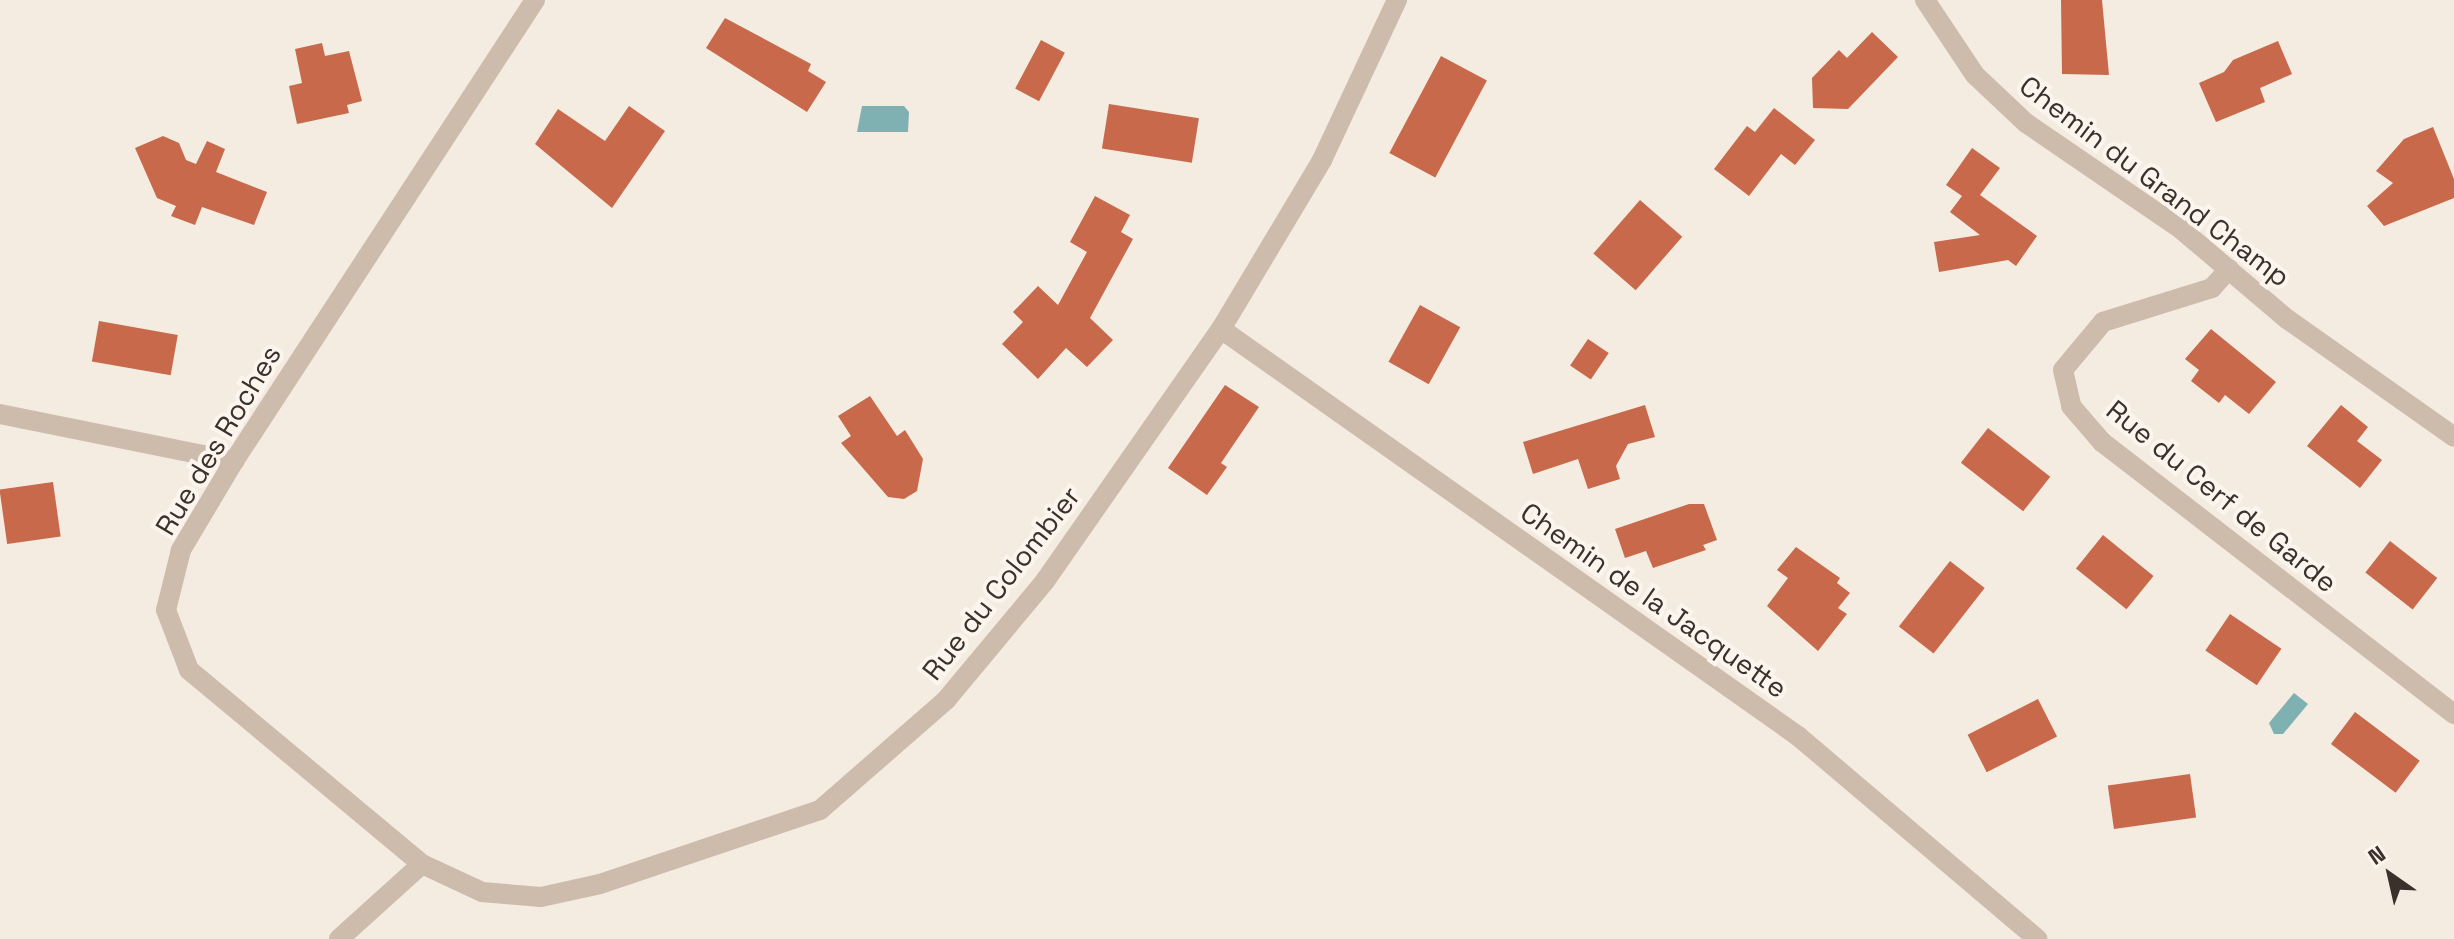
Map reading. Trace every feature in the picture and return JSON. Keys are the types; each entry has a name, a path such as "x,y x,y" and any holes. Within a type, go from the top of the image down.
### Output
{"street":[{"name":"Rue des Roches","path":"422,864 189,670 166,610 181,550 234,461 535,0"},
{"name":"Rue du Colombier","path":"422,864 482,892 541,897 600,884 820,810 946,700 1016,617 1221,329 1322,160 1397,0"},
{"name":"Chemin du Grand Champ","path":"1925,0 1975,75 2026,123 2182,230 2287,319 2454,437"},
{"name":"Rue du Cerf de Garde","path":"2229,269 2212,288 2103,322 2063,370 2071,406 2102,442 2454,714"},
{"name":"Chemin de la Jacquette","path":"1221,329 1798,736 2037,939"},
{"path":"0,414 234,461"},
{"path":"339,939 422,864"}],"water":[{"path":"862,106 904,106 909,112 908,132 857,132"},
{"path":"2294,693 2308,704 2283,734 2274,734 2269,723"}],"building":[{"path":"2061,0 2102,0 2109,75 2062,74"},
{"path":"725,18 811,64 808,71 826,82 807,112 706,48"},
{"path":"1872,32 1898,57 1848,109 1813,108 1812,78 1839,50 1847,58"},
{"path":"1041,40 1065,53 1039,101 1015,89"},
{"path":"2278,41 2292,74 2260,88 2265,102 2216,122 2199,83 2224,72 2233,60"},
{"path":"322,43 325,56 349,51 362,101 347,105 349,113 297,124 289,86 302,83 295,49"},
{"path":"1441,56 1487,80 1435,178 1389,153"},
{"path":"1109,104 1199,118 1192,163 1102,148"},
{"path":"629,106 665,131 612,208 535,144 558,109 605,141"},
{"path":"1774,108 1815,140 1795,165 1781,154 1749,196 1714,169 1747,126 1755,132"},
{"path":"2433,127 2454,179 2454,198 2384,226 2367,206 2393,183 2376,171 2404,139"},
{"path":"163,136 179,143 186,160 196,164 207,141 225,149 216,172 267,192 254,225 202,207 195,225 171,216 176,206 157,198 135,148"},
{"path":"1972,148 2000,168 1980,195 2037,236 2016,266 2008,260 1939,272 1934,242 1980,235 1950,212 1962,196 1946,185"},
{"path":"1095,196 1130,215 1121,232 1133,239 1090,318 1113,340 1087,367 1066,348 1038,379 1002,344 1023,322 1013,312 1038,286 1058,305 1087,252 1070,242"},
{"path":"1640,200 1682,237 1636,290 1593,254"},
{"path":"1420,305 1460,327 1429,384 1388,362"},
{"path":"99,321 178,335 171,375 92,361"},
{"path":"2211,329 2276,382 2249,414 2225,395 2219,403 2191,381 2199,370 2185,359"},
{"path":"1588,339 1609,353 1591,380 1570,366"},
{"path":"1225,385 1259,407 1221,463 1227,467 1207,495 1168,468"},
{"path":"870,396 897,436 905,430 923,459 917,491 904,499 888,497 841,443 851,436 838,416"},
{"path":"1645,405 1655,437 1628,444 1616,466 1620,479 1588,489 1578,459 1533,474 1523,442"},
{"path":"2341,405 2368,427 2357,441 2382,460 2360,488 2307,446"},
{"path":"1988,428 2050,477 2023,511 1961,463"},
{"path":"53,482 61,536 7,544 0,489"},
{"path":"1689,504 1704,504 1717,540 1703,545 1706,550 1653,568 1646,551 1625,558 1615,529"},
{"path":"2103,535 2154,576 2126,609 2076,568"},
{"path":"2390,541 2437,578 2413,609 2365,573"},
{"path":"1796,547 1840,578 1837,583 1850,593 1838,608 1847,614 1818,651 1767,606 1788,578 1777,570"},
{"path":"1950,561 1985,588 1934,653 1899,626"},
{"path":"2230,614 2281,649 2257,685 2205,650"},
{"path":"2038,699 2057,736 1987,772 1968,735"},
{"path":"2355,712 2420,761 2396,793 2331,744"},
{"path":"2190,774 2196,818 2114,829 2108,786"}]}
